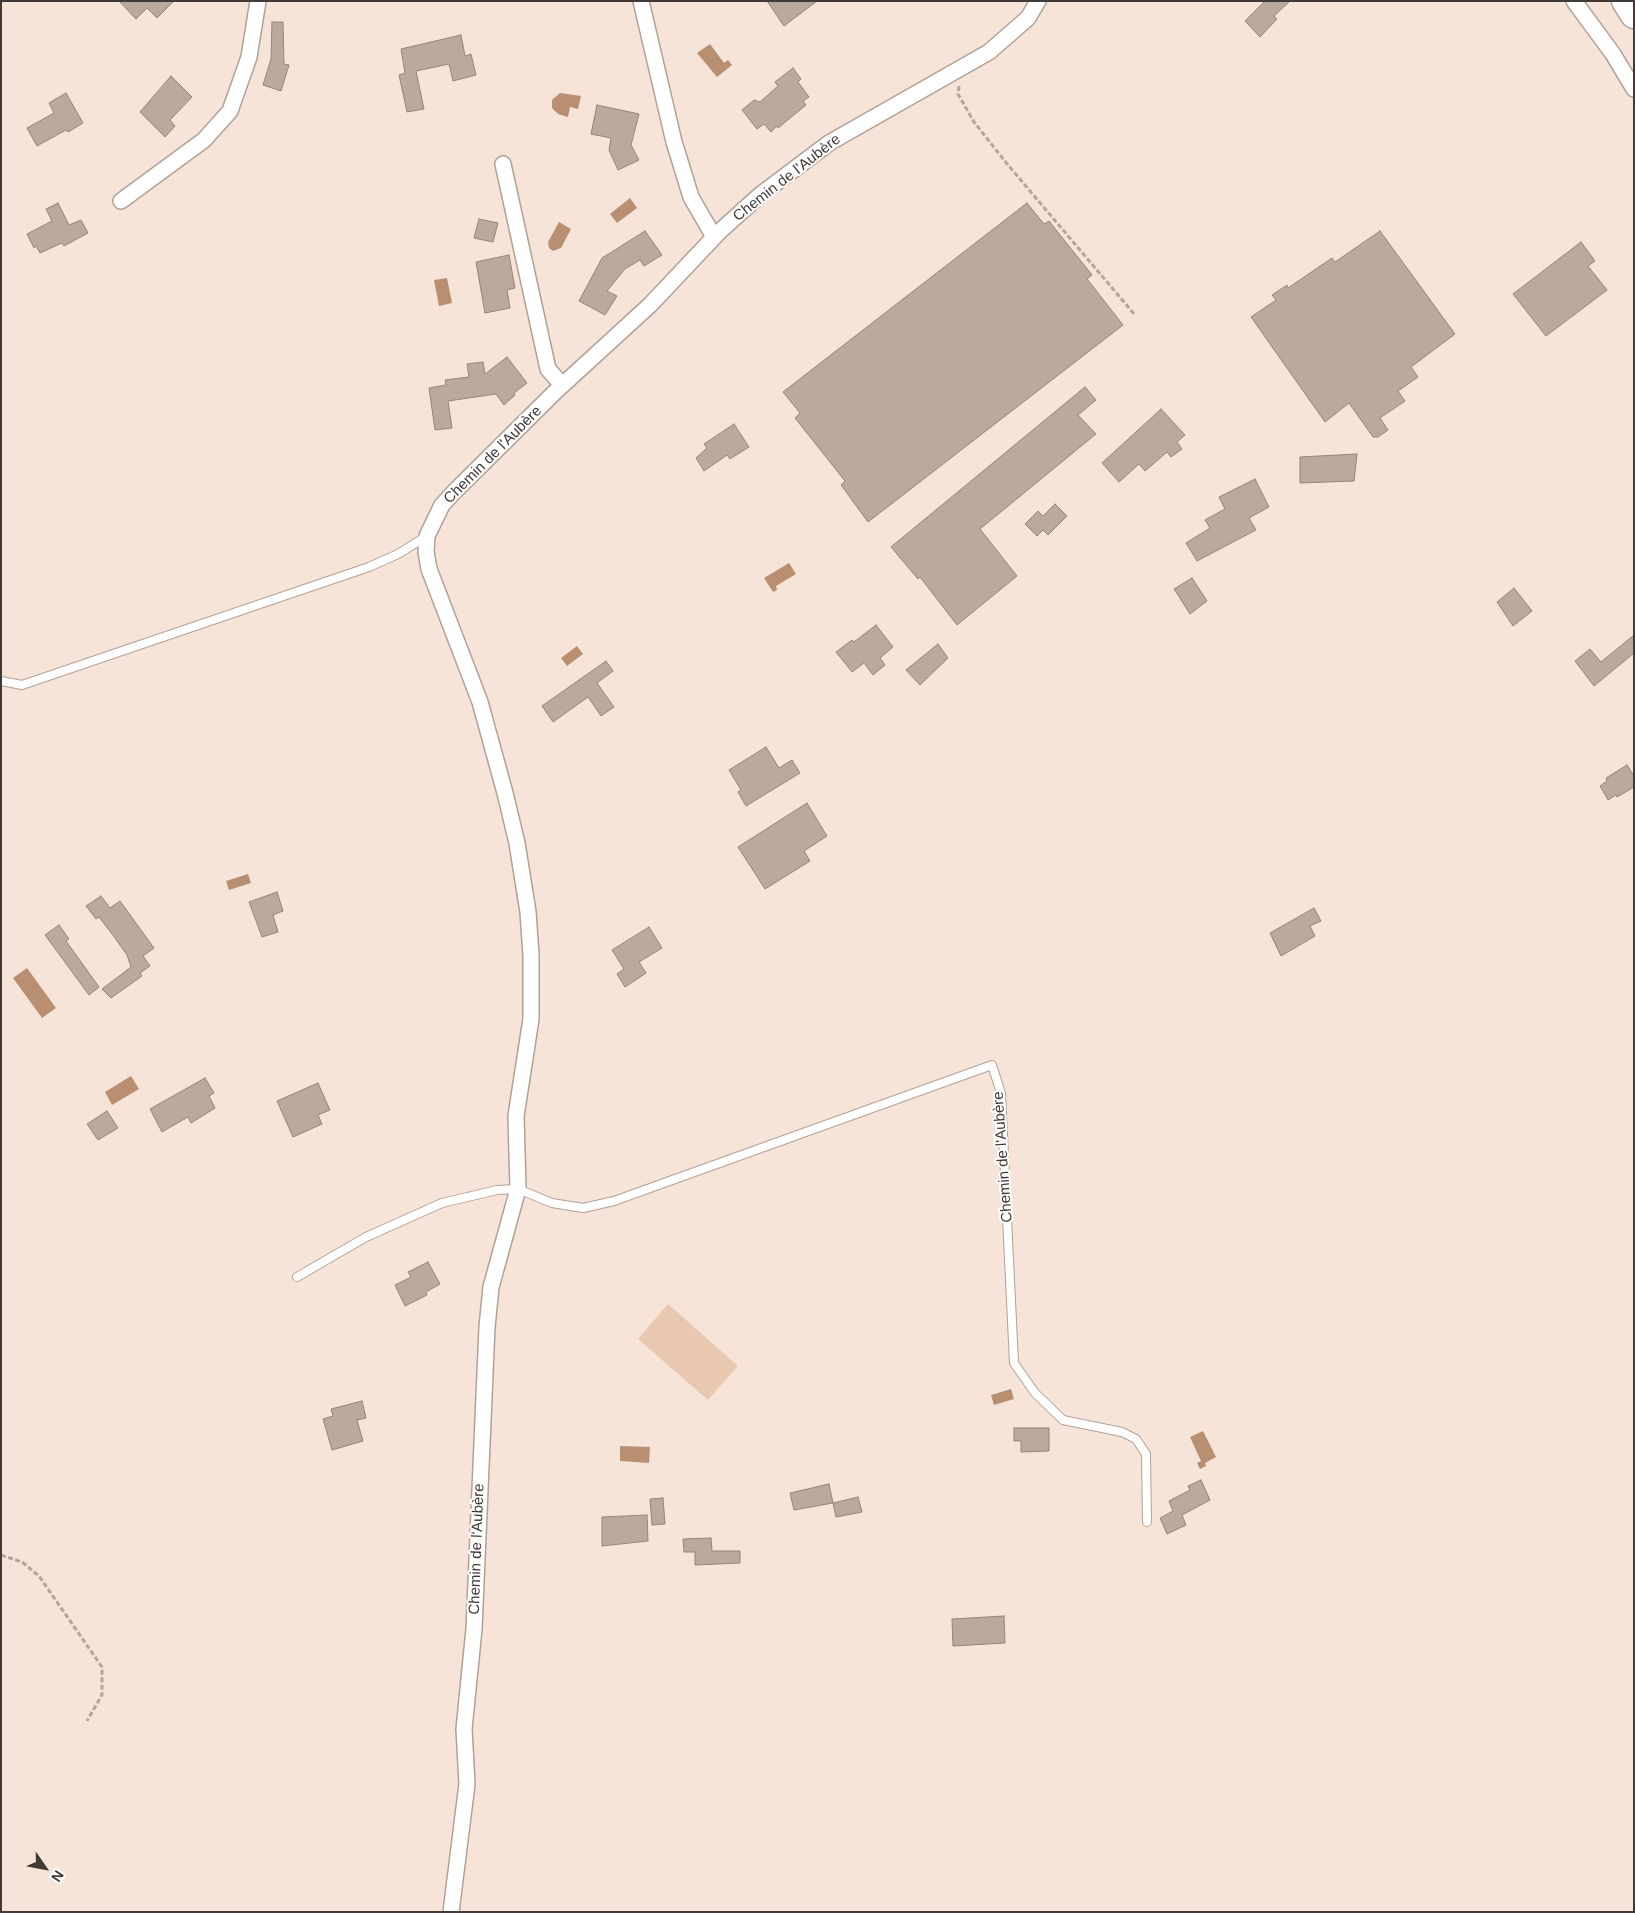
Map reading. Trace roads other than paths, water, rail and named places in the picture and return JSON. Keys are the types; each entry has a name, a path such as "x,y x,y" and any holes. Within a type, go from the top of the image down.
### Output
{"highway":[{"path":"1625,1 1634,15"}],"street":[{"path":"120,201 204,140 230,110 249,57 258,1"},
{"path":"641,1 682,169 691,197 714,237"},
{"name":"Chemin de l'Aubère","path":"451,1912 467,1784 464,1729 474,1629 490,1297 518,1189 516,1116 531,1019 528,912 517,844 488,726 429,569 426,552 427,536 442,505 562,385 650,305 714,237 760,195 829,142 989,52 1010,36 1028,18 1038,1"},
{"path":"1574,1 1613,54 1634,89"},
{"path":"503,164 548,369 562,385"}],"lane":[{"path":"1,681 22,685 369,567 398,554 427,536"},
{"name":"Chemin de l'Aubère","path":"518,1189 552,1203 583,1208 614,1201 992,1065 1001,1093 1014,1364 1035,1393 1063,1420 1122,1432 1136,1439 1146,1454 1147,1522"},
{"path":"297,1277 366,1237 442,1203 498,1190 518,1189"}]}
